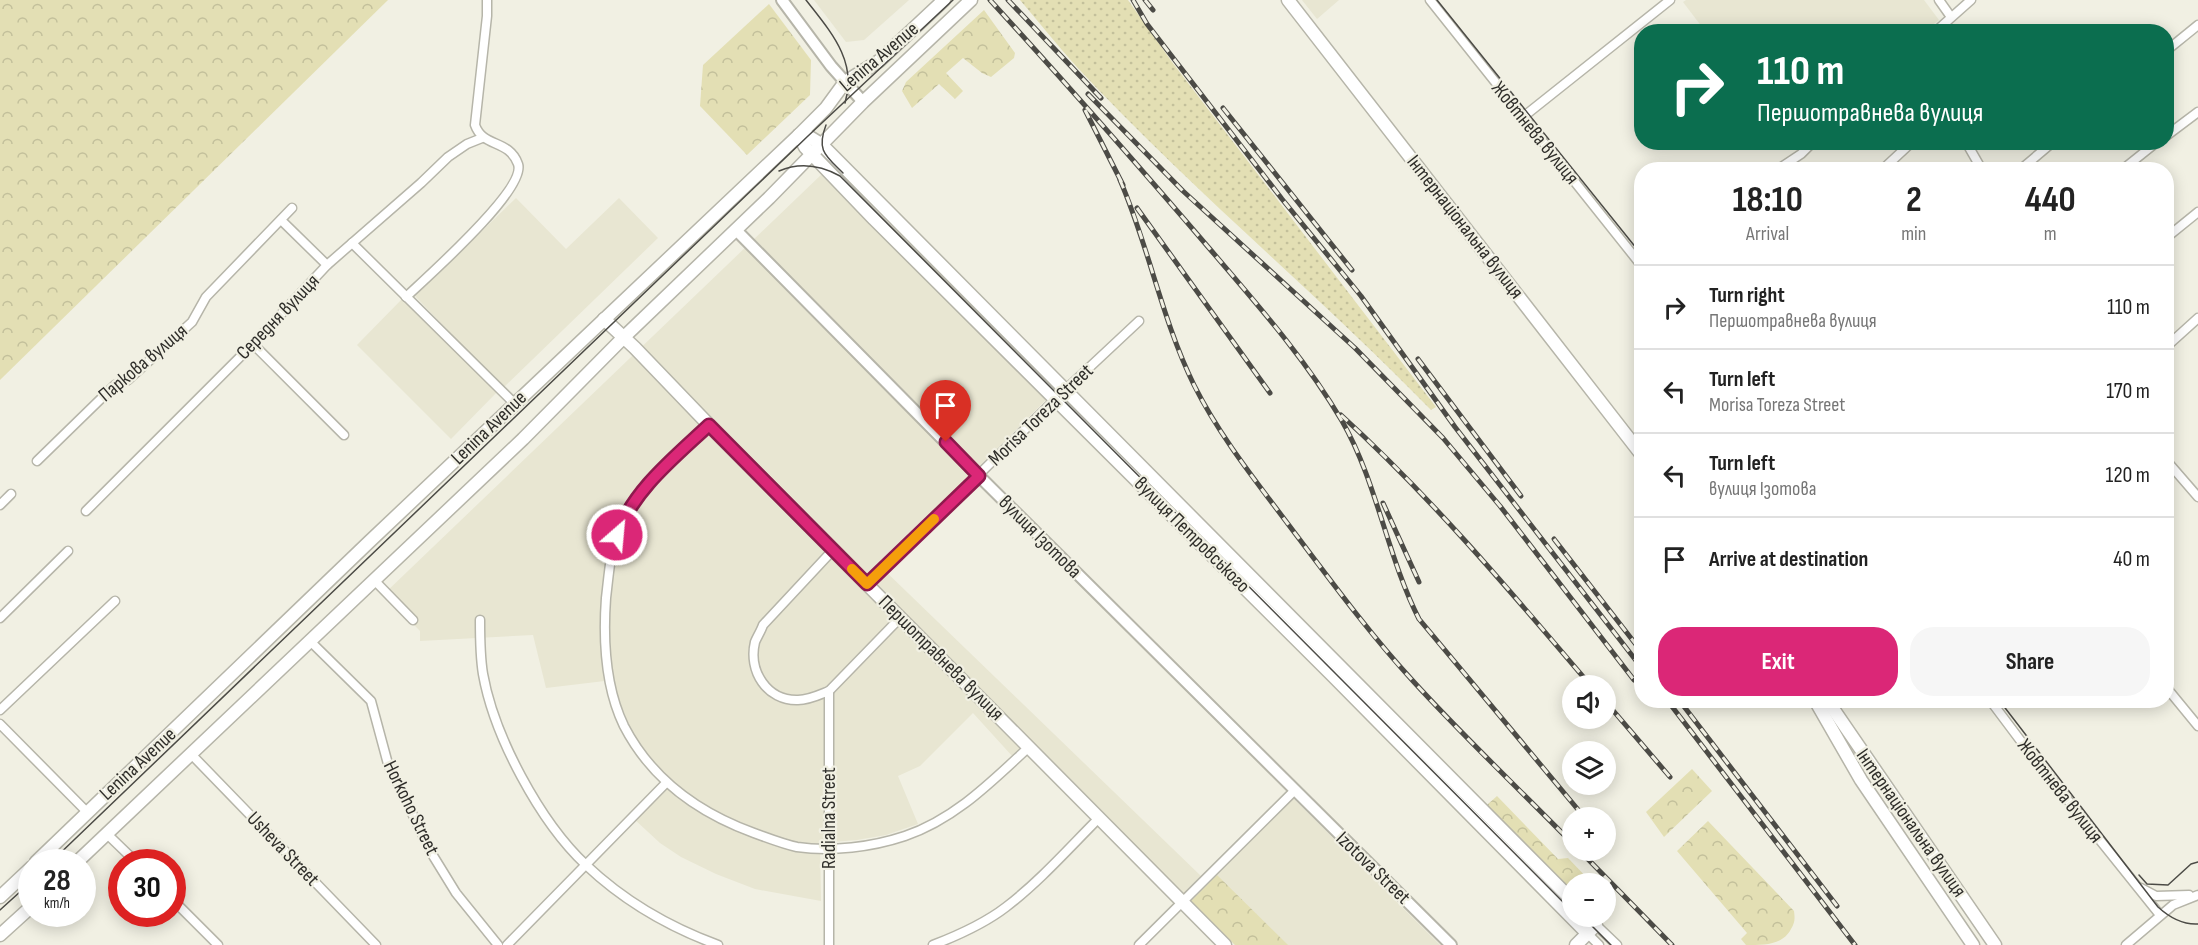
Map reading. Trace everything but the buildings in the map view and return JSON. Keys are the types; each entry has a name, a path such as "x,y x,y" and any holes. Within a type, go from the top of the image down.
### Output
{"main road":[{"name":"Lenina Avenue","path":"49,849 799,135 826,108 850,78 879,61 944,0"},
{"name":"Lenina Avenue","path":"91,849 523,439 863,102 971,0"},
{"name":"Інтернаціональна вулиця","path":"1288,0 1634,445"},
{"name":"вулиця Петровського","path":"799,135 801,143 816,149 874,219 1061,394 1562,890"},
{"name":"Першотравнева вулиця","path":"604,319 1225,945"},
{"name":"вулиця Петровського","path":"1061,394 1562,896"},
{"name":"Інтернаціональна вулиця","path":"1820,708 1861,780 1973,945"},
{"name":"Інтернаціональна вулиця","path":"1832,708 1995,945"},
{"path":"0,897 18,880"},
{"path":"0,936 18,919"},
{"path":"1576,945 1590,927"}],"street":[{"path":"406,297 492,213 517,179 519,170 513,155 502,146 482,138 475,125 487,0"},
{"path":"782,0 836,74 837,84 826,108"},
{"name":"Жовтнева вулиця","path":"1431,0 1634,256"},
{"path":"1640,24 1670,0"},
{"path":"1939,0 1951,17"},
{"path":"1944,24 1971,0"},
{"path":"2174,45 2198,26"},
{"path":"1523,117 1634,29"},
{"path":"831,66 850,78 863,102"},
{"path":"2174,130 2198,112"},
{"name":"Середня вулиця","path":"86,511 254,344 327,266 422,183 448,157 467,144 482,138"},
{"path":"1790,162 1806,150"},
{"path":"1891,162 1903,150"},
{"path":"2029,162 2044,150"},
{"path":"2132,162 2147,150"},
{"name":"Паркова вулиця","path":"37,461 115,385 128,380 192,322 206,297 292,208"},
{"path":"2174,232 2198,212"},
{"path":"281,220 327,266"},
{"name":"вулиця Ізотова","path":"736,230 1294,791"},
{"path":"352,243 515,404"},
{"path":"2174,340 2198,318"},
{"name":"Morisa Toreza Street","path":"867,584 1139,321"},
{"path":"254,344 344,435"},
{"path":"709,425 651,481 633,503 620,526 608,577 604,622 605,653 613,697 629,735 666,783 694,805 745,830 798,847 851,848 905,836 954,813 975,797 1029,747"},
{"path":"2174,469 2198,497"},
{"path":"0,505 11,494"},
{"path":"833,550 763,626 756,641 754,655 756,670 764,686 772,694 784,699 799,700 829,691 900,618"},
{"path":"0,618 68,551"},
{"path":"374,580 413,620"},
{"path":"0,710 115,601"},
{"path":"480,620 484,676 497,721 511,757 551,822 585,865 618,893 647,912 691,935 718,945"},
{"name":"Horkoho Street","path":"311,642 371,701 388,764 432,854 456,893 498,945"},
{"name":"Radialna Street","path":"829,691 829,945"},
{"path":"2174,697 2198,726"},
{"name":"Жовтнева вулиця","path":"1996,708 2160,915"},
{"path":"0,724 87,812"},
{"name":"Usheva Street","path":"191,754 376,945"},
{"path":"507,945 666,783"},
{"path":"1140,945 1294,791"},
{"name":"Izotova Street","path":"1294,791 1451,945"},
{"path":"933,945 983,923 1006,907 1048,871 1099,818"},
{"path":"107,834 123,849"},
{"name":"Жовтнева вулиця","path":"2132,881 2147,893 2156,896 2198,895"},
{"path":"2126,945 2160,915 2173,906 2198,895"},
{"path":"186,914 218,945"},
{"path":"1592,927 1599,945"},
{"path":"1594,927 1617,945"}],"shaded area":[{"path":"814,0 909,0 864,40 846,42"},
{"path":"1302,0 1339,0 1317,19"},
{"path":"1686,0 1924,0 1939,20 1934,24 1700,24 1683,2"},
{"path":"823,173 1048,398 879,565 1201,876 1183,894 1029,744 1013,757 973,713 920,766 898,776 918,824 886,835 820,843 821,901 755,889 681,857 660,843 634,819 671,782 648,757 632,731 613,680 546,688 533,635 420,641 420,631 384,594"},
{"path":"516,198 566,249 619,198 658,238 503,388 415,296"},
{"path":"404,297 498,391 451,439 357,345"},
{"path":"1293,798 1440,945 1235,945 1191,901"}],"green space":[{"path":"0,0 388,0 0,380"},
{"path":"1020,0 1128,0 1172,62 1436,407 1431,410 1343,323 1207,197 1119,111 1076,66"},
{"path":"769,4 811,60 810,95 747,155 700,106 703,65"},
{"path":"984,10 1015,53 1014,58 991,77 963,58 946,73 963,91 955,99 939,84 912,108 902,91 906,82"},
{"path":"1692,769 1712,791 1664,837 1646,812"},
{"path":"1497,796 1558,859 1571,861 1582,873 1562,873 1562,883 1487,805"},
{"path":"1708,821 1794,911 1793,924 1783,938 1766,944 1746,945 1741,939 1747,933 1677,851"},
{"path":"1217,875 1288,945 1235,945 1191,901"}],"tram line":[{"path":"806,0 832,35 845,60 848,74 845,103"},
{"path":"65,849 808,136 953,0"},
{"path":"1437,0 1634,245"},
{"path":"826,125 822,141 824,152 843,173"},
{"path":"779,171 795,166 810,166 825,169 840,176 1562,901"},
{"path":"2005,708 2158,907 2176,920 2198,924"},
{"path":"2139,875 2147,884 2168,885 2191,864 2198,862"},
{"path":"0,910 18,894"},
{"path":"1593,927 1611,945"}],"railway":[{"path":"990,0 1209,248 1312,375 1354,444 1398,570 1419,619 1576,807"},
{"path":"1008,0 1101,98"},
{"path":"1133,0 1147,24 1282,199 1361,296 1455,427 1634,658"},
{"path":"1145,0 1153,10"},
{"path":"1088,94 1183,191 1355,348 1443,438 1500,506 1634,680"},
{"path":"1223,108 1352,270"},
{"path":"1085,110 1123,185"},
{"path":"1120,180 1183,360 1204,404 1226,439 1333,584 1396,662 1562,833"},
{"path":"1137,208 1270,393"},
{"path":"1418,359 1521,496"},
{"path":"1341,415 1439,512 1582,675"},
{"path":"1383,503 1419,582"},
{"path":"1554,539 1634,642"},
{"path":"1673,708 1855,945"},
{"path":"1685,708 1837,906"},
{"path":"1616,714 1670,777"},
{"path":"1590,861 1672,945"}],"slow traffic":[{"path":"852,569 867,584 934,519"}],"route":[{"path":"617,535 633,503 651,481 709,425 867,584 979,476 946,442"}]}
